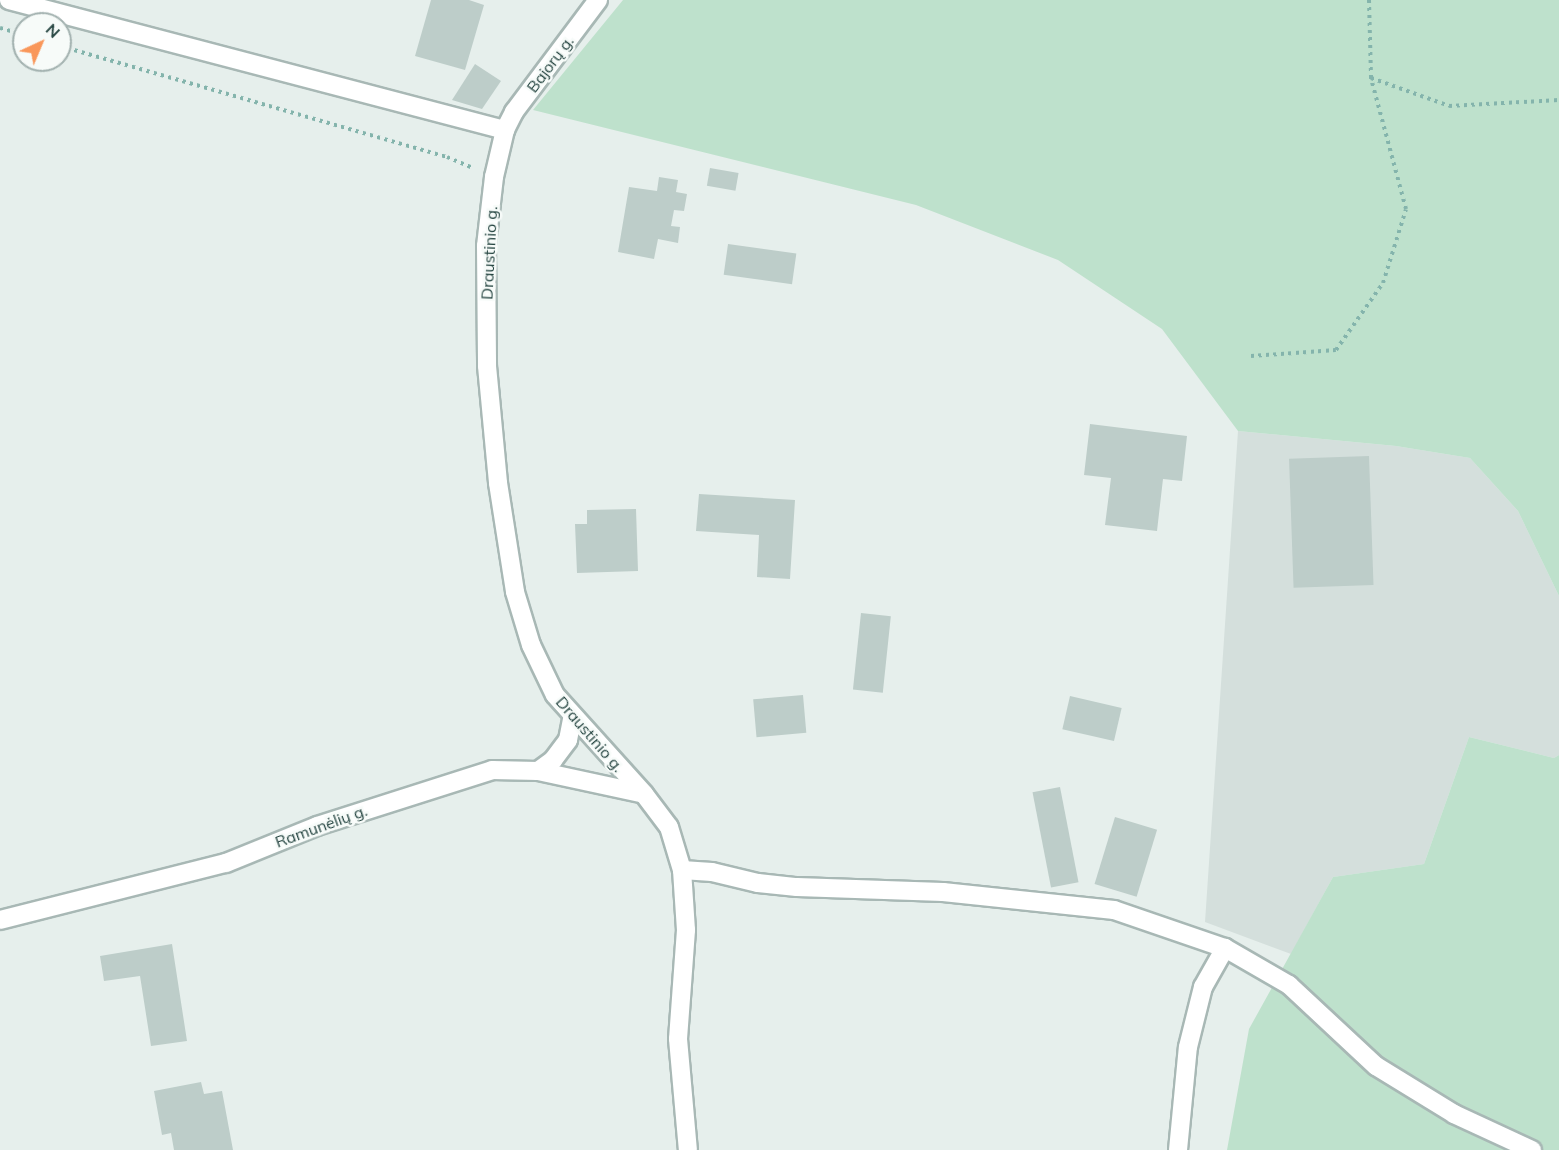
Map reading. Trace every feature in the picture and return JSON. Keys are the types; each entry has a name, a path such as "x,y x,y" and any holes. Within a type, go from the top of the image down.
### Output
{"street":[{"path":"9,0 505,130"},
{"name":"Bajorų g.","path":"505,130 513,112 598,0"},
{"name":"Draustinio g.","path":"505,130 494,177 486,246 486,355 498,483 515,592 531,645 555,695 644,794 669,827 682,870 686,930 678,1039 688,1150"},
{"path":"538,771 553,760 568,740 573,715"},
{"name":"Ramunėlių g.","path":"0,920 226,863 317,826 492,770 538,771 644,794"},
{"path":"682,870 712,872 758,883 797,887 943,892 1114,910 1225,948 1289,985 1376,1066 1454,1114 1532,1150"},
{"path":"1178,1150 1188,1047 1203,987 1225,948"}],"path":[{"path":"1251,356 1336,350 1383,283 1406,209 1371,78 1369,0"},
{"path":"72,48 447,156 494,177"},
{"path":"1371,78 1449,106 1559,100"}],"shaded area":[{"path":"1238,431 1396,446 1470,458 1518,511 1559,596 1559,755 1554,758 1469,737 1424,864 1333,877 1291,954 1205,922"}],"green space":[{"path":"623,0 1559,0 1559,596 1518,511 1470,458 1396,446 1238,431 1162,329 1058,260 916,205 533,110"},
{"path":"1469,737 1554,758 1559,755 1559,1150 1227,1150 1249,1029 1333,877 1424,864"}],"building":[{"path":"431,0 469,0 484,5 465,70 415,56"},
{"path":"475,64 501,81 482,109 452,100"},
{"path":"710,168 739,173 735,191 707,186"},
{"path":"659,177 678,180 676,192 687,194 684,211 674,210 671,226 680,227 678,243 658,239 654,259 618,252 629,187 657,191"},
{"path":"728,244 796,254 792,284 724,275"},
{"path":"1090,424 1187,436 1182,481 1163,479 1157,531 1105,525 1111,478 1084,475"},
{"path":"1369,456 1374,585 1294,588 1289,459"},
{"path":"699,494 795,500 790,579 757,577 759,535 696,531"},
{"path":"636,509 638,571 577,573 575,524 587,524 587,510"},
{"path":"861,613 891,616 883,693 853,690"},
{"path":"803,695 806,733 757,737 753,699"},
{"path":"1070,696 1122,708 1114,741 1062,729"},
{"path":"1060,787 1079,882 1051,888 1033,792"},
{"path":"1115,817 1157,830 1137,897 1095,884"},
{"path":"172,944 187,1041 151,1046 140,976 104,981 100,956"},
{"path":"201,1082 204,1094 222,1091 233,1150 174,1150 171,1133 162,1135 154,1091"}]}
